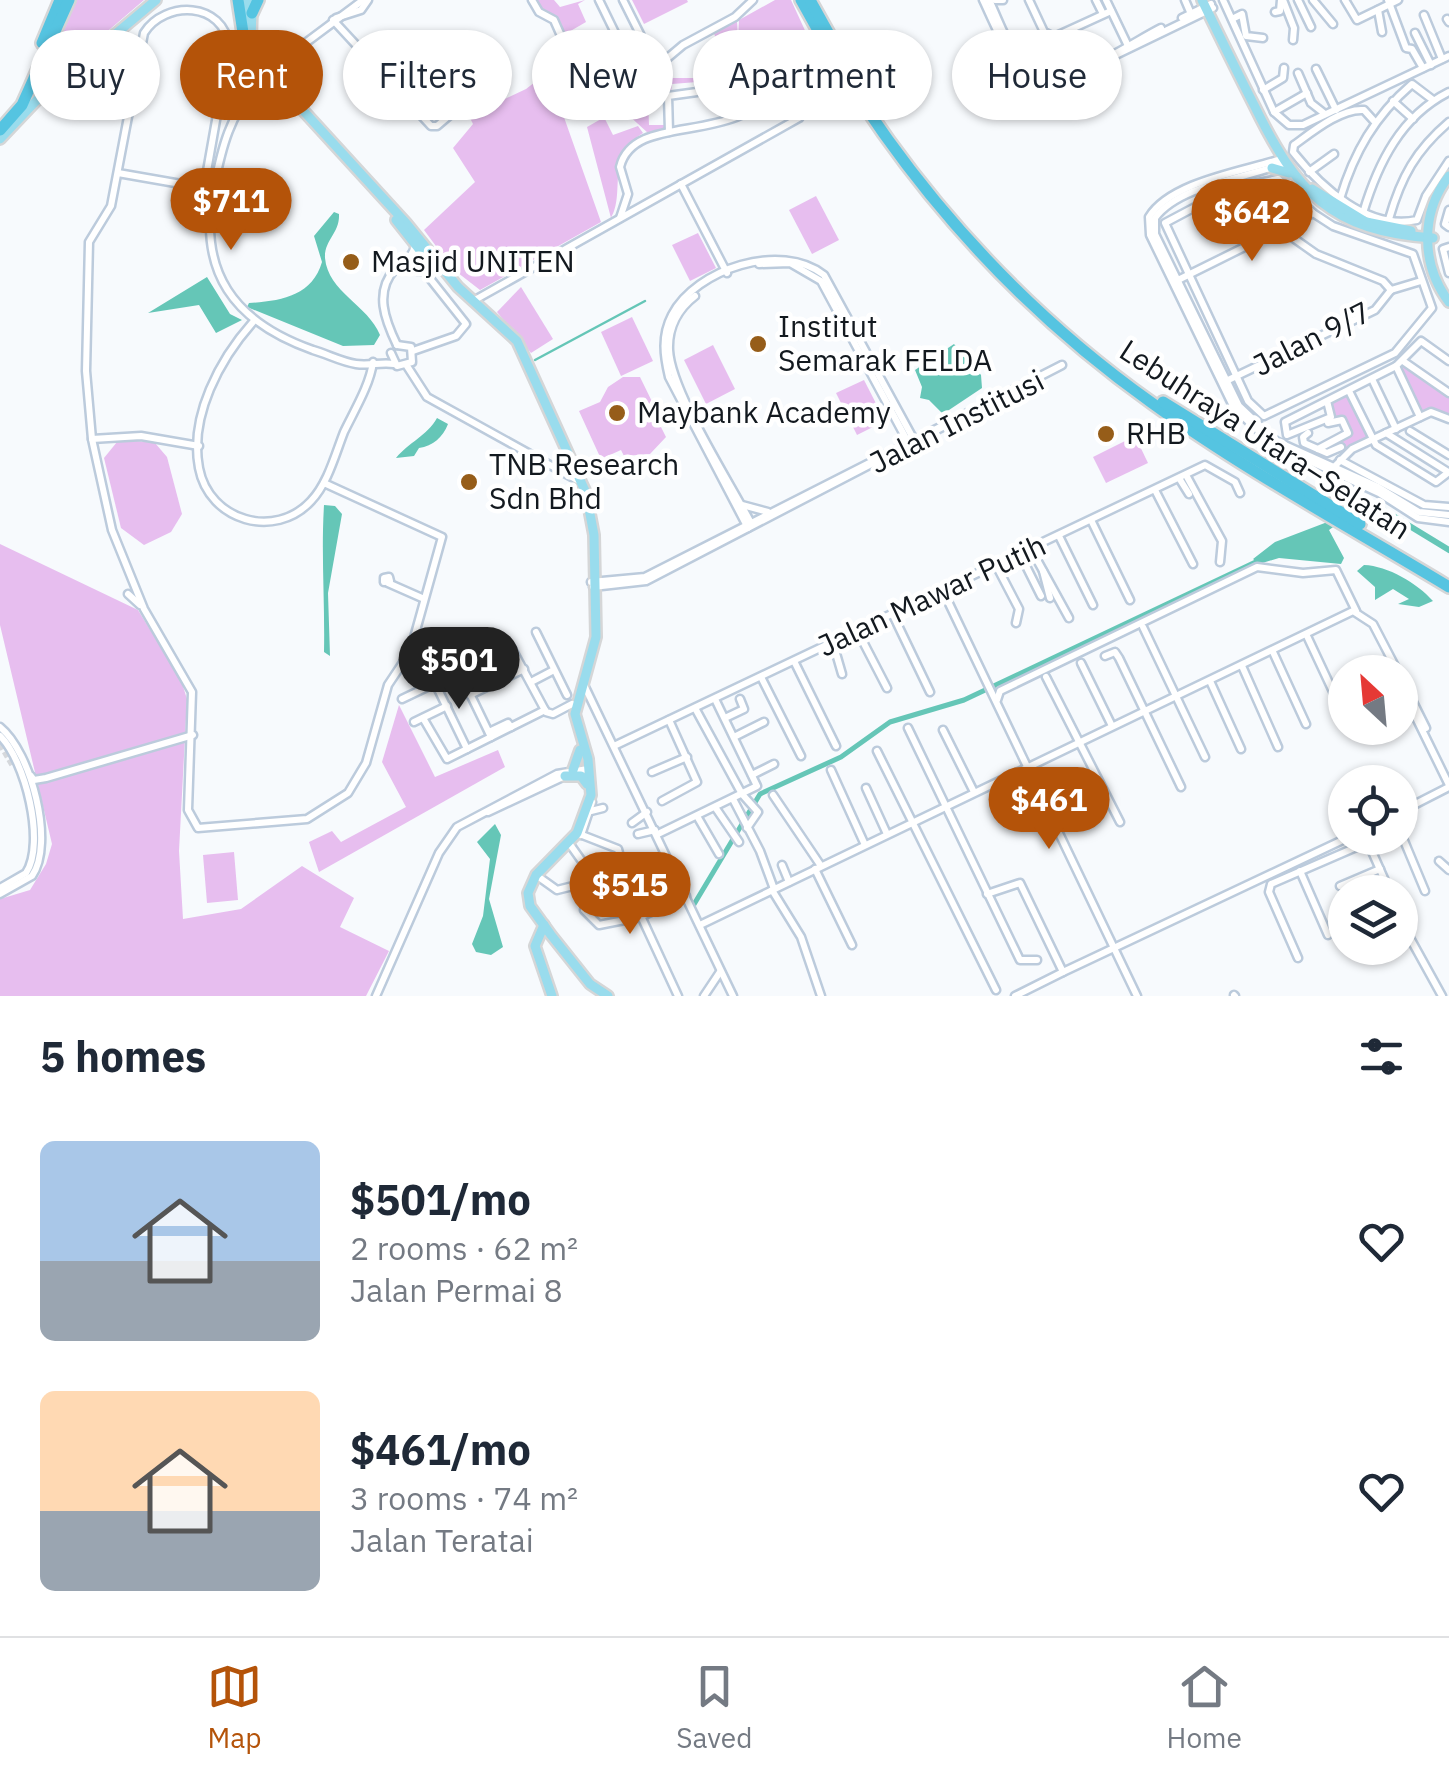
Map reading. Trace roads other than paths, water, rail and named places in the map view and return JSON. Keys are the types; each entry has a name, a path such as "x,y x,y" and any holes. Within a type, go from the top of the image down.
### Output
{"highway":[{"name":"Lebuhraya Utara–Selatan","path":"801,0 888,143 997,272 1099,364 1152,404 1449,578"},
{"name":"Lebuhraya Utara–Selatan","path":"810,0 893,138 967,232 1002,268 1157,398 1449,587"},
{"path":"0,120 18,96 66,3"},
{"path":"246,30 250,3"},
{"path":"0,130 22,105 53,28"}],"main road":[{"path":"0,139 36,101 156,0"},
{"path":"250,3 250,30"},
{"path":"1203,7 1286,177 1341,217 1369,230 1431,235"},
{"path":"1203,7 1270,111 1280,162 1316,192 1423,243 1449,302"},
{"path":"310,120 462,300 514,346 586,505 597,599 596,637 574,714 587,774 588,808 579,834 536,875 528,900 544,934 554,996"},
{"path":"313,120 473,301 517,341 586,493 594,552 592,637 568,705 587,774 573,831 526,883 524,901 544,934 600,996"},
{"path":"1406,233 1424,227 1449,176"},
{"path":"1428,258 1436,210 1449,185"},
{"path":"1430,214 1438,271 1449,293"},
{"path":"580,750 569,773 587,774"},
{"path":"530,914 590,984 608,996"}],"street":[{"path":"319,30 365,0"},
{"path":"532,0 540,12 554,20 558,30"},
{"path":"599,0 612,30"},
{"path":"623,0 638,30"},
{"path":"673,54 735,17 753,0"},
{"path":"994,0 997,17 1021,60 1049,75 1067,74 1128,47"},
{"path":"994,0 1012,57 1037,77 1068,78 1203,7"},
{"path":"1029,0 1044,32 1054,37 1107,12"},
{"path":"1096,0 1128,47"},
{"path":"1106,0 1107,12"},
{"path":"1185,0 1203,7"},
{"path":"1275,12 1280,11 1282,0"},
{"path":"1282,0 1294,28 1293,40"},
{"path":"1298,0 1311,27"},
{"path":"1313,0 1332,12 1333,24"},
{"path":"1346,0 1356,20 1392,1 1406,48 1412,49 1427,66"},
{"path":"1226,1 1270,111 1285,123 1298,126 1446,58 1424,15"},
{"path":"118,175 204,188 228,59 222,26 193,8 162,12 144,33 111,206 88,249 94,438 112,530 144,609 188,680 194,699 188,815 198,828 284,823 326,810 348,793 362,772 388,684 410,652 442,537 325,486"},
{"path":"1232,18 1242,10 1246,36 1262,38"},
{"path":"1378,10 1382,32"},
{"path":"334,19 344,30"},
{"path":"1416,34 1427,66"},
{"path":"1263,90 1283,78 1284,68"},
{"path":"1316,69 1336,110"},
{"path":"1298,72 1317,110 1326,114"},
{"path":"1340,198 1350,165 1374,121 1414,84 1433,100"},
{"path":"1362,217 1375,175 1395,137 1433,100 1449,92"},
{"path":"669,132 668,96 693,93"},
{"path":"1270,111 1307,93"},
{"path":"1393,102 1414,119"},
{"path":"1374,121 1364,110 1355,110 1312,132 1292,148 1308,172 1362,217 1417,220 1426,196 1449,161"},
{"path":"231,120 208,224 218,268 232,299 253,322 282,339 354,364 407,366 427,397 577,480"},
{"path":"618,220 625,190 620,168 627,150 644,136 716,125 726,120"},
{"path":"473,301 791,120"},
{"path":"1390,219 1400,182 1415,153 1449,122"},
{"path":"1308,172 1334,154"},
{"path":"1280,162 1222,180 1158,214 1155,234 1175,281 1228,380 1261,416 1396,353 1432,308 1409,251 1356,238 1313,213 1286,177 1229,189 1165,223 1187,276 1228,380 1239,406 1259,428 1338,457 1379,493 1418,518 1449,518"},
{"path":"680,184 726,272"},
{"path":"1449,210 1445,224 1449,227"},
{"path":"1175,281 1313,213"},
{"name":"Jalan 9/7","path":"1228,380 1375,310 1391,290 1384,281 1316,254 1282,230"},
{"path":"408,259 414,244"},
{"path":"1449,246 1444,254 1449,274"},
{"path":"397,345 383,308 383,294 396,268 408,259 426,257"},
{"path":"750,526 669,377 664,346 678,306 726,272 764,258 781,258 809,265 824,275 912,442"},
{"path":"724,536 738,520 739,506 670,360 668,345 678,314 691,298 714,284 770,262 790,263 815,274 831,293 903,424 918,429 934,428"},
{"path":"407,366 414,351 456,336 466,324 424,271 418,270"},
{"path":"1391,290 1421,281"},
{"path":"253,322 227,352 212,384 198,466 206,489 224,509 260,524 288,518 325,486 373,364 391,354 397,345"},
{"path":"1327,402 1331,418 1290,437 1282,426 1327,402 1372,380 1400,364 1422,342 1449,361"},
{"path":"397,345 408,345 414,351"},
{"path":"391,354 394,364"},
{"path":"354,364 365,384"},
{"path":"1400,364 1449,392"},
{"path":"1400,364 1420,417"},
{"name":"Jalan Institusi","path":"593,584 611,584 646,581 1062,365 645,577 611,584"},
{"path":"1372,380 1396,429"},
{"path":"1349,391 1373,440 1436,482 1449,472 1386,433"},
{"path":"1338,457 1434,412 1449,419"},
{"path":"1338,457 1348,433 1340,419 1302,437 1304,443 1338,457 1424,505 1449,507"},
{"path":"890,451 903,424"},
{"path":"1410,431 1449,455"},
{"path":"94,438 141,436 199,446"},
{"path":"558,468 568,462"},
{"path":"1183,477 1211,465 1235,482 1240,493"},
{"path":"1183,477 1189,494"},
{"path":"1183,477 1222,541 1220,562"},
{"name":"Jalan Mawar Putih","path":"614,746 1183,477"},
{"path":"1155,490 1193,564"},
{"path":"739,506 772,512"},
{"path":"1092,520 1130,600"},
{"path":"1059,536 1094,605"},
{"path":"1031,549 1070,618"},
{"path":"594,552 600,572 611,584 597,599"},
{"path":"1020,554 1045,597 1043,569"},
{"path":"996,565 1019,608 1016,624"},
{"path":"995,698 1000,691 1257,567 1303,573 1336,570 1355,611 1373,624 1389,655"},
{"path":"389,581 423,596"},
{"path":"411,591 427,581"},
{"path":"134,585 126,593 144,609"},
{"path":"411,591 420,607"},
{"path":"943,591 1137,996"},
{"path":"700,924 1355,611"},
{"path":"893,615 930,692"},
{"path":"1143,627 1205,757"},
{"path":"402,699 511,647 545,710 551,714 568,705 536,632"},
{"path":"858,632 887,688"},
{"path":"1306,636 1328,682"},
{"path":"833,643 842,674"},
{"path":"1105,656 1115,652 1181,787"},
{"path":"1273,652 1306,724"},
{"path":"794,661 836,746"},
{"path":"1082,663 1112,726"},
{"path":"1242,666 1278,747"},
{"path":"470,695 524,669"},
{"path":"530,682 554,670"},
{"path":"459,671 490,734"},
{"path":"1046,676 1120,822"},
{"path":"761,677 801,756"},
{"path":"1210,681 1241,749"},
{"path":"435,683 467,749"},
{"path":"583,684 732,996"},
{"path":"638,834 656,832 756,788 715,698"},
{"path":"725,718 744,709 740,699"},
{"path":"414,722 447,706"},
{"path":"696,708 742,794 759,816 745,825"},
{"path":"423,718 444,758 467,749 506,723 511,727 545,710"},
{"path":"1418,714 1449,776"},
{"path":"662,802 697,782 669,720"},
{"path":"1418,721 1449,786 1418,802"},
{"path":"720,752 764,722"},
{"path":"0,728 18,745 28,770 41,857 27,882 0,891"},
{"path":"908,728 1020,960 1036,960"},
{"path":"943,730 974,792"},
{"path":"0,736 18,760 36,844 26,874 0,891"},
{"path":"28,770 37,780 193,737"},
{"path":"32,790 40,783 193,737"},
{"path":"877,751 996,990"},
{"path":"652,772 687,757"},
{"path":"752,775 774,764"},
{"path":"832,770 865,845"},
{"path":"376,996 439,853 457,827 569,773 587,774 591,811 579,834 616,847 640,917 678,996"},
{"path":"866,788 888,834"},
{"path":"774,794 818,868 852,945"},
{"path":"732,798 760,851 772,890 801,937 821,996"},
{"path":"715,807 737,841"},
{"path":"591,811 603,808"},
{"path":"632,823 647,812"},
{"path":"697,816 719,854"},
{"path":"569,843 591,874 593,885"},
{"path":"1015,996 1328,847"},
{"path":"1298,958 1269,886 1335,855"},
{"path":"1374,855 1383,875"},
{"path":"1410,855 1424,891"},
{"path":"1439,861 1449,870"},
{"path":"782,864 789,882"},
{"path":"606,867 616,880"},
{"path":"1366,875 1380,869"},
{"path":"1300,871 1328,935"},
{"path":"536,875 556,890 627,878"},
{"path":"650,888 679,881"},
{"path":"987,894 1020,883 1063,972"},
{"path":"584,910 597,925 640,917 686,896"},
{"path":"1418,954 1442,996"},
{"path":"704,996 721,970"}],"waterway":[{"path":"535,360 645,301"},
{"path":"1342,506 1353,496 1362,497 1449,550"},
{"path":"693,906 760,794 841,757 890,722 964,700 1262,559"}],"tunnel":[{"path":"0,744 13,766"}],"place":[{"name":"Masjid UNITEN","path":"351,262"},
{"name":"Institut Semarak FELDA","path":"758,344"},
{"name":"Maybank Academy","path":"617,413"},
{"name":"RHB","path":"1106,434"},
{"name":"TNB Research Sdn Bhd","path":"469,482"}]}
